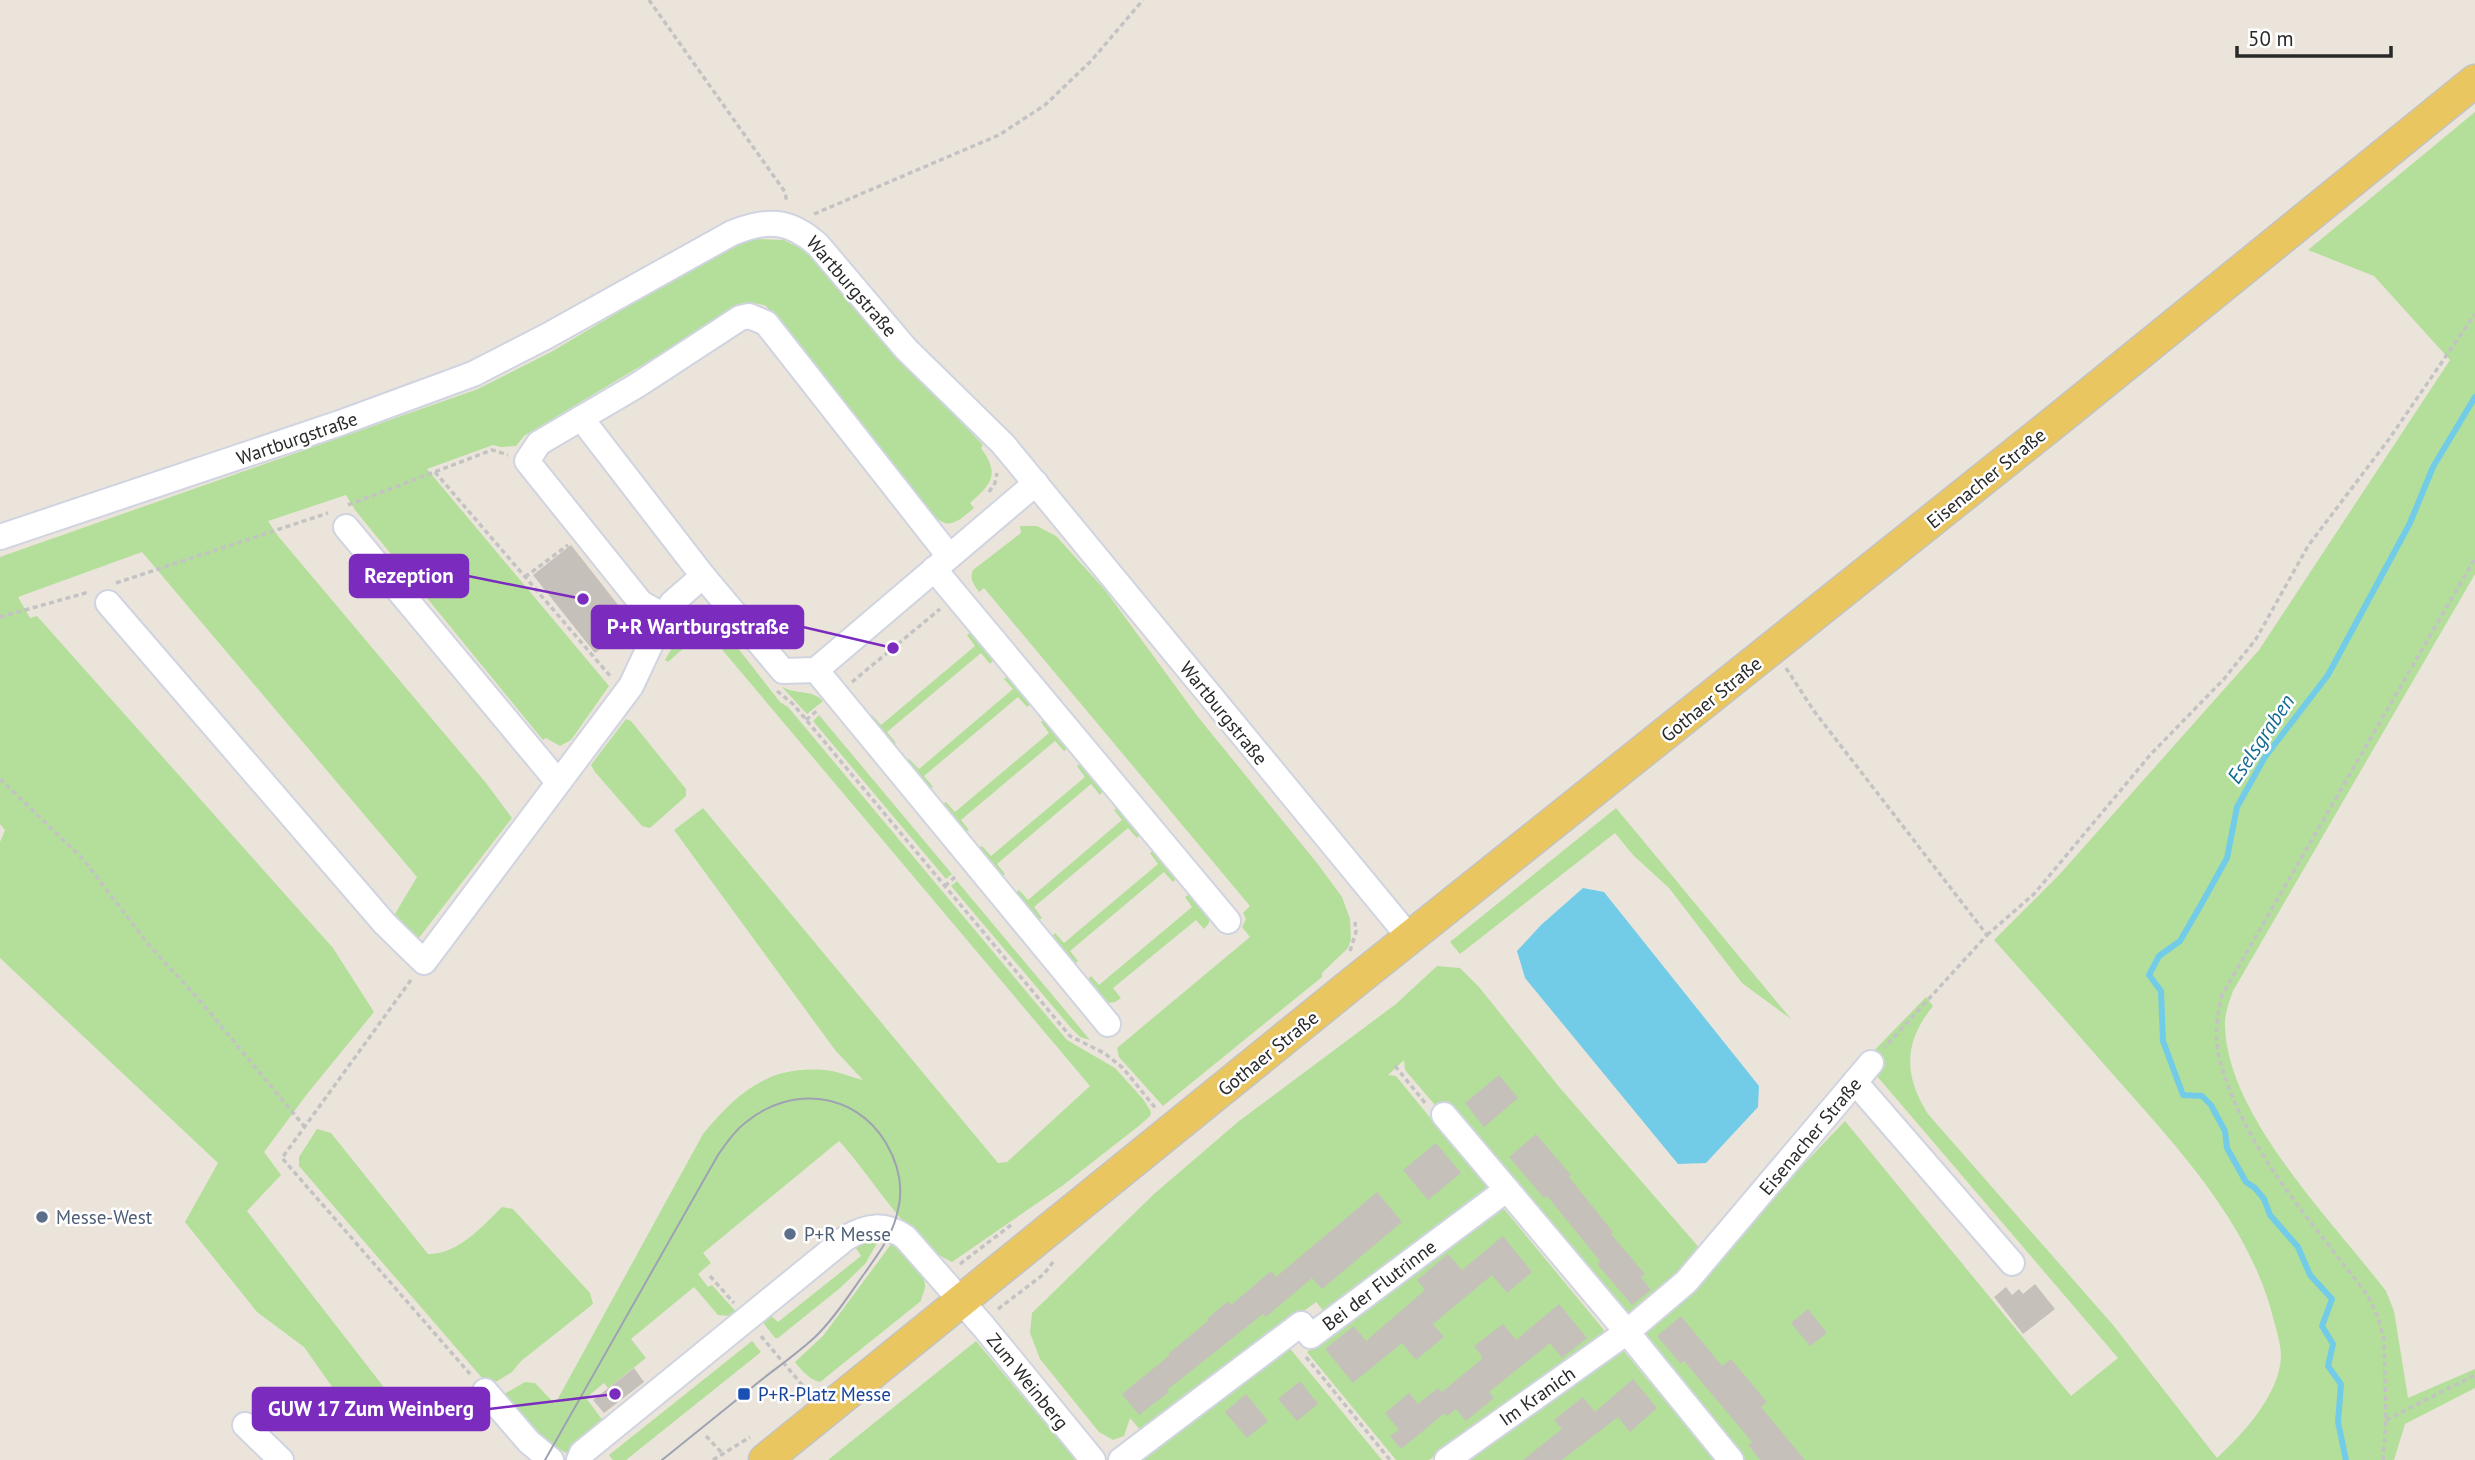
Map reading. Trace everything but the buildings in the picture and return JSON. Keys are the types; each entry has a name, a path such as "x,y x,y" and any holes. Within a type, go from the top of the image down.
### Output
{"main road":[{"name":"Eisenacher Straße","path":"1773,649 2475,81"},
{"name":"Gothaer Straße","path":"765,1460 1410,938 1773,649"}],"street":[{"name":"Wartburgstraße","path":"0,537 340,423 473,374 732,233 750,226 778,223 791,226 818,245 906,349 1003,444 1410,938"},
{"path":"664,616 641,603 527,461 539,443 636,386 740,318 758,318 766,323 942,562 957,595 1228,921"},
{"path":"581,418 703,576 783,671 816,670 1035,483"},
{"path":"341,515 558,782"},
{"path":"106,592 385,924 424,962 631,686 672,603 703,576"},
{"path":"816,670 1108,1024"},
{"name":"Eisenacher Straße","path":"1627,1332 1686,1282 1871,1063"},
{"path":"1855,1082 2012,1263"},
{"path":"1444,1115 1731,1460"},
{"name":"Bei der Flutrinne","path":"1121,1460 1301,1324 1311,1336 1506,1190"},
{"name":"Zum Weinberg","path":"579,1460 582,1453 602,1436 846,1238 860,1229 877,1226 892,1229 905,1237 1093,1460"},
{"name":"Im Kranich","path":"1447,1460 1627,1332"},
{"path":"485,1391 529,1442 551,1460"},
{"path":"245,1425 281,1460"}],"path":[{"path":"649,0 785,192 791,226 824,209 999,135 1045,105 1091,61 1143,0"},
{"name":"Eisenacher Straße","path":"1871,1063 1987,935 2034,894 2151,754 2224,679 2256,639 2308,546 2389,439 2475,313"},
{"path":"0,617 106,592 341,515 435,472 492,450 527,461"},
{"path":"987,494 997,475 995,463"},
{"path":"435,472 616,683"},
{"path":"525,578 585,531"},
{"path":"2383,1460 2386,1420 2384,1339 2378,1317 2368,1296 2275,1172 2251,1134 2232,1096 2218,1055 2215,1022 2222,995 2475,558"},
{"path":"806,720 957,595"},
{"path":"1773,649 1815,711 1987,935"},
{"path":"775,689 780,696 793,704 1070,1036 1104,1053 1123,1068 1161,1114"},
{"path":"0,779 83,859 148,944 202,1003 304,1126"},
{"path":"424,962 282,1158 485,1391"},
{"path":"1395,1066 1434,1114 1444,1115"},
{"path":"1311,1336 1303,1354 1390,1460"},
{"path":"2386,1420 2475,1375"},
{"path":"706,1436 722,1453"}],"green space":[{"path":"2475,112 2475,574 2233,991 2225,1027 2231,1061 2244,1097 2263,1132 2313,1201 2386,1291 2394,1311 2408,1398 2475,1369 2475,1388 2405,1424 2394,1460 1743,1460 1640,1336 1845,1121 2071,1396 2118,1358 1864,1061 1926,997 1933,1006 1916,1032 1910,1058 1914,1085 1928,1114 2113,1325 2217,1458 2248,1426 2267,1399 2279,1371 2280,1343 2263,1286 2231,1221 2165,1133 1994,940 2059,875 2259,650 2450,360 2374,276 2308,250"},
{"path":"756,239 784,240 808,252 831,276 872,329 983,445 981,448 990,465 991,478 984,490 970,503 974,508 966,515 948,523 937,519 931,513 766,306 755,304 739,307 524,436 516,446 493,445 427,469 609,686 571,740 560,746 546,738 543,740 355,510 346,495 268,521 486,783 512,818 418,939 395,914 417,877 142,552 18,597 30,618 37,616 333,948 374,1012 264,1152 281,1175 247,1211 383,1386 334,1431 318,1427 340,1398 304,1347 257,1312 185,1222 218,1163 0,958 0,842 5,830 0,824 0,557 478,389 551,352 730,246"},
{"path":"1020,526 1037,526 1056,536 1105,590 1198,717 1317,863 1342,897 1350,919 1351,939 1348,948 1322,973 1322,977 1163,1106 1119,1057 1117,1048 1250,937 1242,927 1246,919 1243,913 1250,906 984,588 979,592 974,584 973,570 1021,533"},
{"path":"697,610 709,614 719,624 780,702 788,707 1067,1040 1115,1068 1151,1112 1140,1125 1062,1186 952,1262 936,1253 906,1225 839,1141 703,1253 711,1263 698,1274 708,1287 712,1285 738,1314 718,1315 694,1287 631,1339 646,1358 608,1388 604,1383 586,1398 604,1422 572,1456 536,1437 503,1401 504,1394 525,1382 535,1383 555,1404 703,1134 730,1104 758,1083 774,1076 811,1070 832,1071 863,1080 835,1050 674,830 703,808 998,1163 1007,1162 1090,1086 719,646 704,635 693,636 668,662 665,660 693,612"},
{"path":"971,632 995,658 990,664 981,653 887,732 896,743 891,746 869,717 872,715 881,725 975,646 967,635"},
{"path":"1008,676 1031,704 1027,707 1018,697 924,776 933,787 928,790 906,761 909,759 919,769 1013,689 1004,679"},
{"path":"781,686 813,695 823,701 807,714"},
{"path":"819,715 952,874 946,879 813,721"},
{"path":"626,719 631,721 686,789 686,796 650,828 642,826 591,765"},
{"path":"1045,719 1068,748 1064,751 1055,741 961,820 969,830 964,833 943,804 946,802 955,812 1049,733 1041,722"},
{"path":"1081,763 1105,789 1100,795 1091,784 997,864 1005,874 1001,877 979,848 982,846 991,856 1085,777 1077,766"},
{"path":"1118,807 1140,835 1137,838 1128,828 1034,907 1042,918 1037,921 1014,894 1019,890 1028,900 1122,820 1114,810"},
{"path":"1616,808 1791,1019 1742,983 1669,888 1633,855 1615,833 1460,954 1450,942"},
{"path":"1154,850 1177,878 1173,882 1164,872 1070,951 1078,961 1074,964 1051,938 1055,933 1064,943 1158,864 1150,853"},
{"path":"957,881 1090,1040 1080,1037 1072,1029 951,886"},
{"path":"1191,893 1210,914 1209,923 1204,929 1196,920 1113,988 1121,998 1107,1003 1087,981 1091,976 1099,985 1192,907 1185,897"},
{"path":"1437,966 1460,968 1479,987 1560,1088 1703,1252 1631,1319 1441,1112 1405,1070 1404,1060 1388,1075 1396,1076 1491,1192 1327,1315 1316,1302 1142,1432 1130,1418 1124,1436 1113,1440 1099,1432 1040,1359 1030,1333 1032,1313 1154,1194 1239,1121 1396,1004"},
{"path":"317,1129 331,1133 428,1254 439,1253 459,1245 502,1207 513,1209 590,1293 593,1304 521,1361 512,1372 494,1383 483,1379 299,1166 299,1157"},
{"path":"1504,1209 1604,1330 1602,1339 1429,1460 1396,1460 1307,1352 1494,1211"},
{"path":"880,1238 865,1264 840,1288 775,1338 761,1320 769,1314 778,1322 861,1256 854,1245 867,1239"},
{"path":"892,1243 912,1262 924,1279 925,1288 921,1301 820,1382 812,1379 795,1362 823,1336"},
{"path":"752,1341 761,1352 626,1460 613,1460 609,1455"},
{"path":"976,1341 1076,1460 828,1460"},
{"path":"1287,1345 1382,1460 1134,1460"},
{"path":"1623,1350 1714,1460 1458,1460 1613,1351"}],"water":[{"path":"1583,888 1604,892 1759,1086 1758,1107 1706,1163 1678,1164 1525,978 1517,951 1541,925"}],"waterway":[{"name":"Eselsgraben","path":"2346,1460 2338,1422 2341,1384 2328,1366 2333,1344 2322,1326 2332,1299 2310,1275 2298,1247 2270,1215 2264,1199 2246,1182 2227,1148 2225,1131 2211,1105 2202,1096 2183,1095 2163,1041 2161,991 2149,975 2159,956 2180,941 2202,903 2227,858 2237,807 2265,757 2328,675 2410,523 2433,467 2475,397"}],"tram line":[{"path":"545,1460 718,1155 733,1134 763,1111 801,1099 821,1099 840,1104 857,1113 873,1126 886,1143 897,1169 899,1205 888,1238 841,1307 815,1337 662,1460"}],"place":[{"name":"Rezeption","path":"583,599"},
{"name":"P+R Wartburgstraße","path":"893,648"},
{"name":"Messe-West","path":"42,1217"},
{"name":"P+R Messe","path":"790,1234"},
{"name":"GUW 17 Zum Weinberg","path":"615,1394"},
{"name":"P+R-Platz Messe","path":"744,1394"}]}
